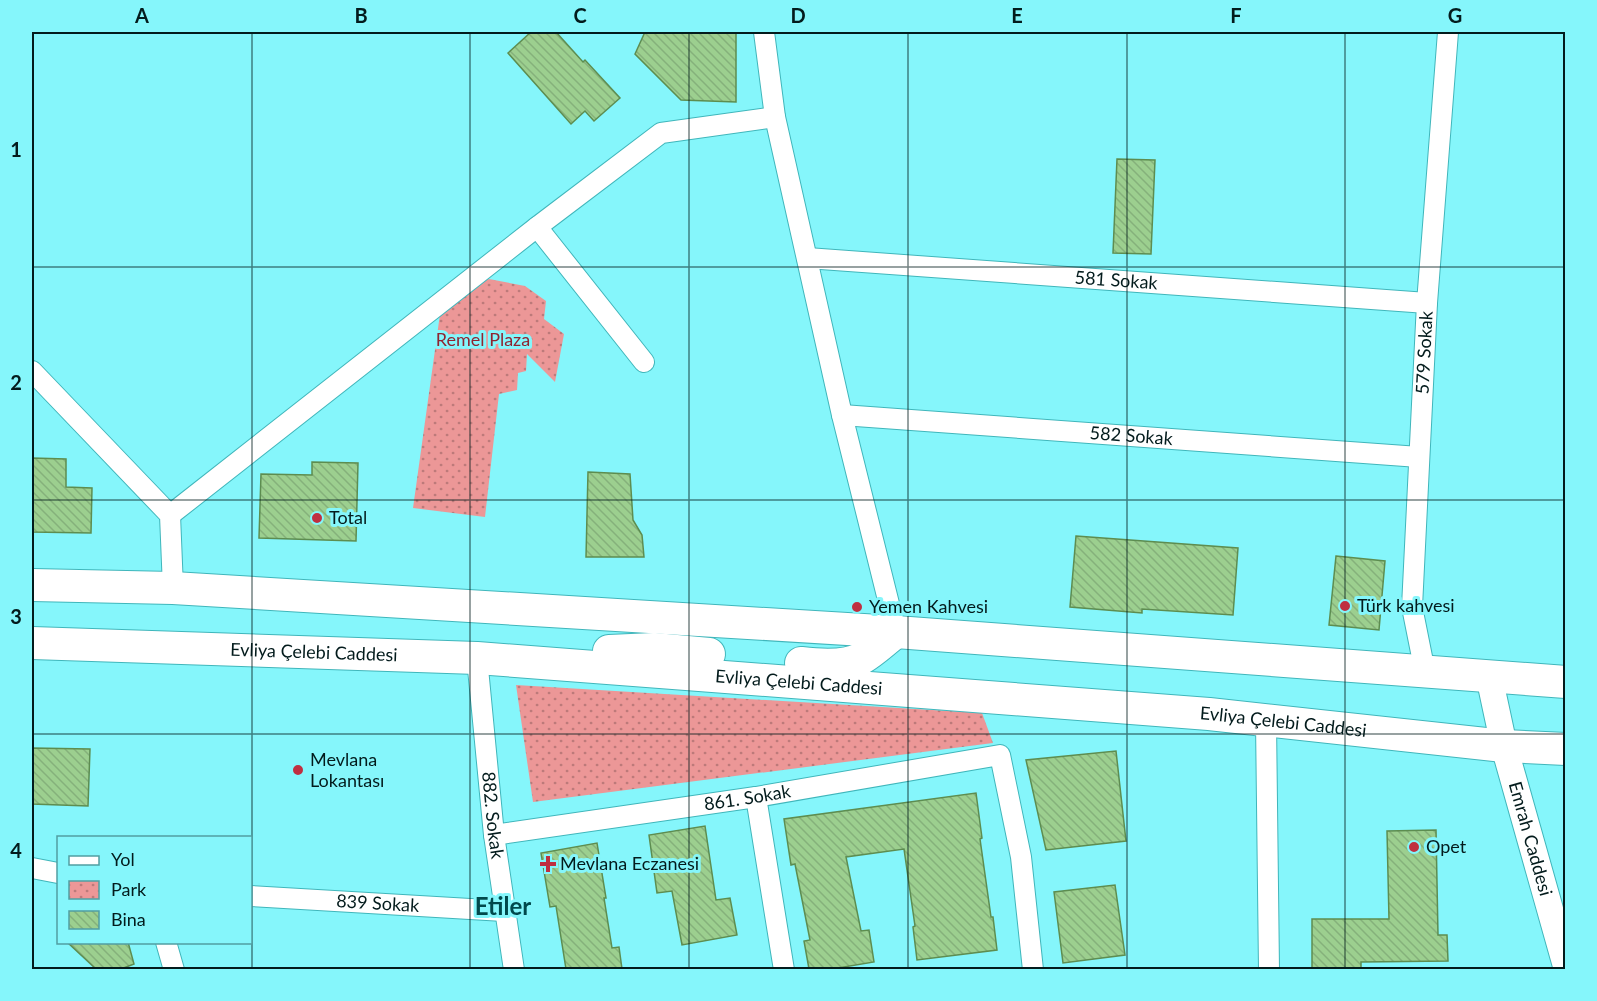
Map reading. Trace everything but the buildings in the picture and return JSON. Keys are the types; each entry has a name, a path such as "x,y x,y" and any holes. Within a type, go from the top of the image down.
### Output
{"main road":[{"path":"32,585 173,588 896,632 1566,682"},
{"path":"477,658 654,649 814,664 849,663 862,658 896,632"},
{"name":"Evliya Çelebi Caddesi","path":"32,643 477,658 1209,714 1504,746 1566,749"}],"street":[{"path":"764,32 775,117 842,415 896,632"},
{"name":"579 Sokak","path":"1425,672 1412,607 1427,303 1448,32"},
{"path":"170,515 537,227 661,133 775,117"},
{"path":"537,227 644,362"},
{"name":"581 Sokak","path":"807,258 1427,303"},
{"path":"32,371 170,515 173,588"},
{"name":"582 Sokak","path":"842,415 1419,457"},
{"name":"882. Sokak","path":"477,658 494,835 514,969"},
{"name":"Emrah Caddesi","path":"1489,676 1504,746 1564,956"},
{"path":"1266,721 1269,969"},
{"name":"861. Sokak","path":"494,835 756,797 1000,755 1021,857 1033,969"},
{"path":"756,797 784,969"},
{"path":"32,868 57,873"},
{"name":"839 Sokak","path":"252,896 504,910"},
{"path":"167,944 174,969"}],"green space":[{"name":"Remel Plaza","path":"489,279 525,286 546,301 544,319 564,334 555,382 527,354 526,371 518,373 517,390 499,394 485,517 413,508 440,314 480,283"},
{"path":"516,685 982,713 993,743 533,802"}],"place":[{"name":"Total","path":"317,518"},
{"name":"Türk kahvesi","path":"1345,606"},
{"name":"Yemen Kahvesi","path":"857,607"},
{"name":"Mevlana Lokantası","path":"298,770"},
{"name":"Opet","path":"1414,847"},
{"name":"Mevlana Eczanesi","path":"548,864"}],"district":[{"name":"Etiler","path":"503,907"}]}
